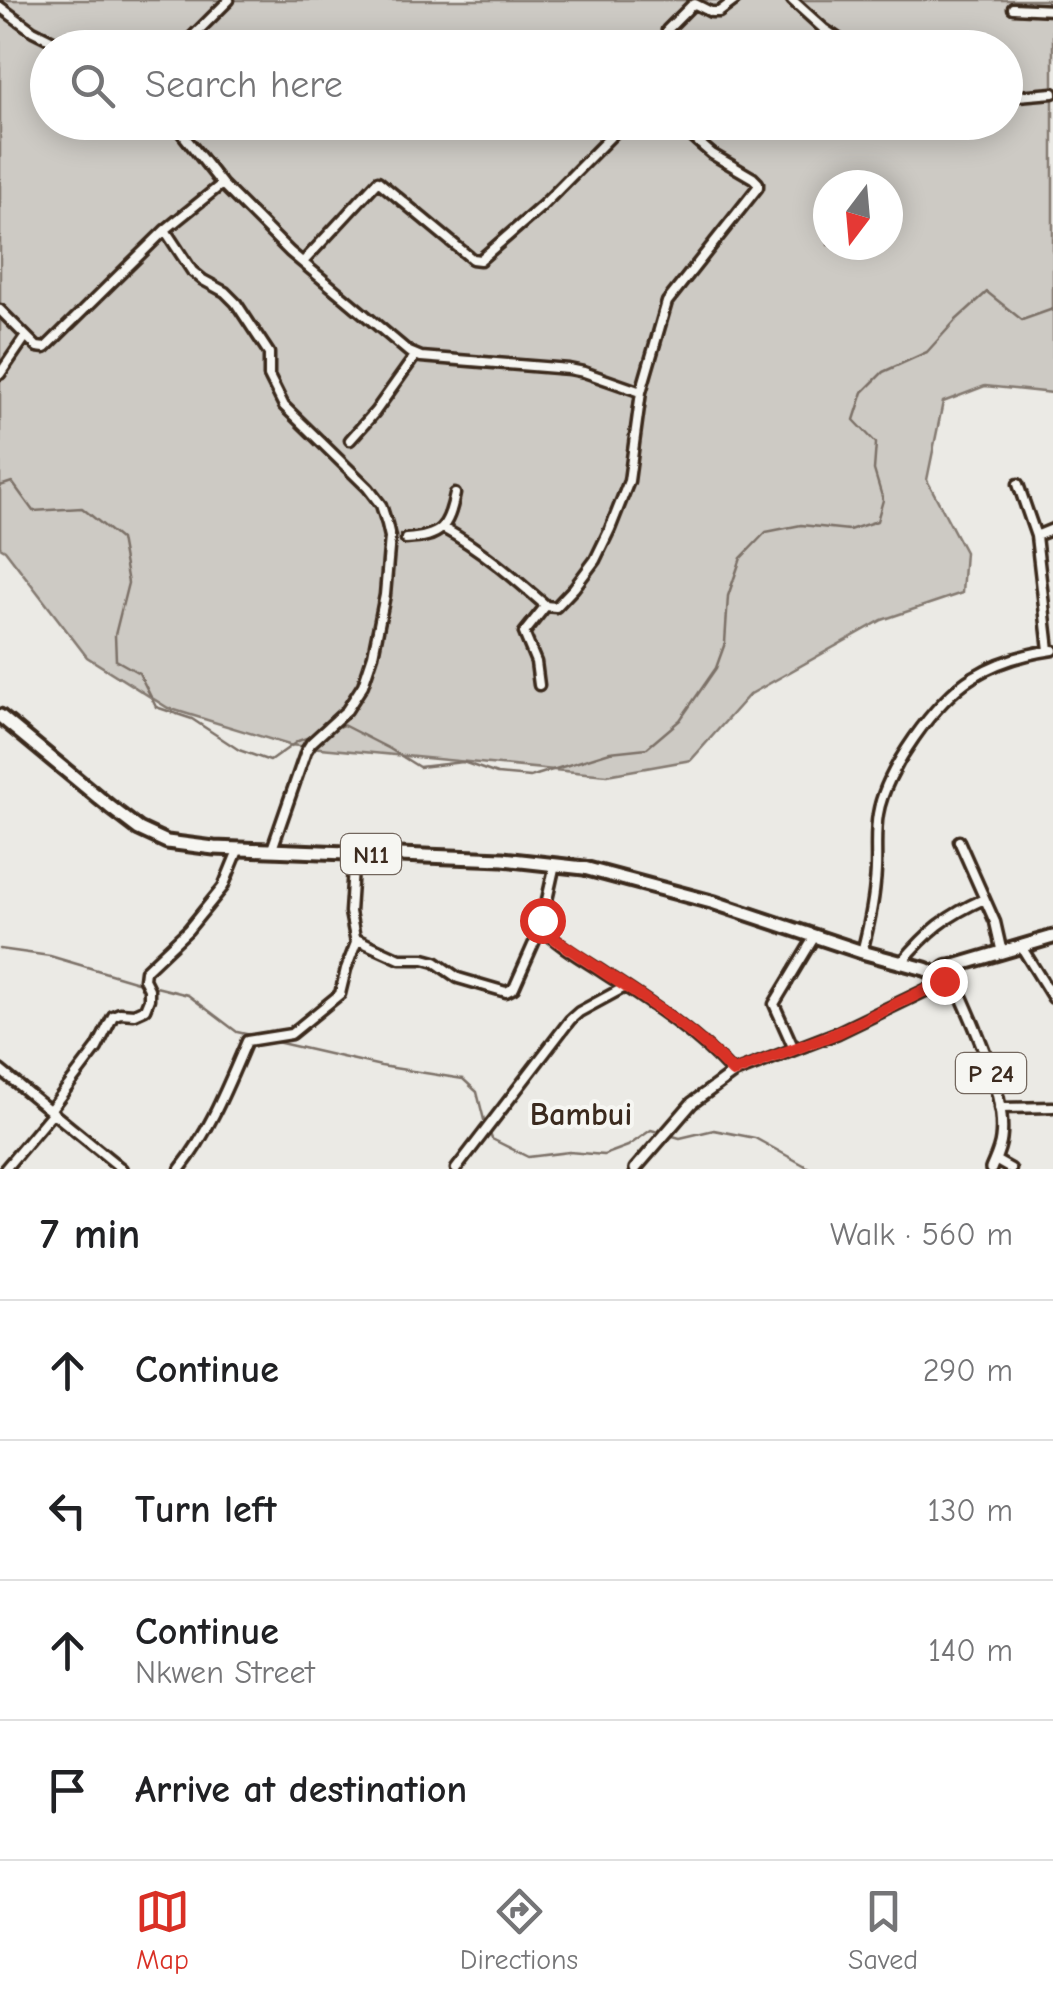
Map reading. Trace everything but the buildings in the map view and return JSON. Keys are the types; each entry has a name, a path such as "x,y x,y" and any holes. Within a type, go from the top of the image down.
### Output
{"highway":[{"name":"N11","path":"0,716 152,837 180,844 584,868 654,885 949,976"},
{"path":"949,976 983,958 1053,937"}],"main road":[{"path":"635,1169 692,1103 733,1072 837,1033 949,976"},
{"name":"P 24","path":"949,976 989,1066 1000,1108 1001,1166"}],"street":[{"path":"199,30 230,0"},
{"path":"667,30 692,5 719,12 735,0"},
{"path":"792,0 824,30"},
{"path":"0,6 32,30"},
{"path":"1013,8 1053,10"},
{"path":"1023,96 1053,93"},
{"path":"187,140 222,184 267,230 415,356 568,369 642,392"},
{"path":"303,262 378,181 472,260 480,260 542,206 608,140"},
{"path":"443,528 498,564 545,606 556,608 595,560 629,481 642,392 668,302 758,186 758,182 696,140"},
{"path":"0,310 40,349 49,345 165,230 222,184"},
{"path":"165,230 192,271 236,303 269,353 269,376 284,406 368,488 381,506 390,537 374,655 364,686 347,710 310,743 272,849"},
{"path":"0,374 26,336"},
{"path":"350,440 415,356"},
{"path":"862,952 876,882 878,810 912,739 969,678 1014,658 1051,650 1036,536 1018,484"},
{"path":"406,538 425,538 443,528 455,494"},
{"path":"1036,536 1053,530"},
{"path":"1042,584 1053,583"},
{"path":"538,685 536,662 524,633 545,606"},
{"path":"959,841 995,922 1002,953"},
{"path":"5,1169 97,1048 113,1016 144,1010 150,999 145,971 188,930 223,887 239,848"},
{"path":"180,1169 212,1119 246,1041 291,1034 340,994 356,940 350,912 354,853"},
{"path":"356,940 400,959 434,962 458,978 506,992 514,988 542,927 555,864"},
{"path":"901,963 935,926 984,899"},
{"path":"542,927 676,1021 733,1072"},
{"path":"794,1050 774,1004 815,936"},
{"path":"1022,948 1053,998"},
{"path":"456,1169 570,1020 625,987"},
{"path":"0,1070 122,1169"},
{"path":"1000,1108 1053,1108"}],"shaded area":[{"path":"0,0 1053,0 1053,393 985,386 943,402 927,480 965,552 962,593 882,620 749,695 691,760 607,775 289,745 168,708 87,657 0,547"}],"waterway":[{"path":"332,729 343,725 419,767 463,762 497,774 530,777 610,752 647,748 680,720 716,668 725,643 728,596 741,558 766,532 801,525 849,530 877,521 883,500 874,470 876,443 854,420 863,392 883,372 927,352 987,292 1022,320 1053,309"},
{"path":"0,486 12,482 33,511 82,508 120,539 128,583 115,635 116,660 139,673 156,707 192,719 239,750 270,761 298,741 315,735"},
{"path":"0,949 50,956 144,984"},
{"path":"152,986 188,995 237,1032 255,1036"},
{"path":"272,1041 381,1066 463,1079 477,1092 485,1124"},
{"path":"489,1131 492,1139 528,1157 569,1152 604,1155 628,1146 651,1130 680,1138 714,1130 755,1138 811,1169"}],"district":[{"name":"Bambui","path":"581,1114"}],"route":[{"path":"542,920 548,934 676,1021 733,1072 837,1033 944,981"}]}
